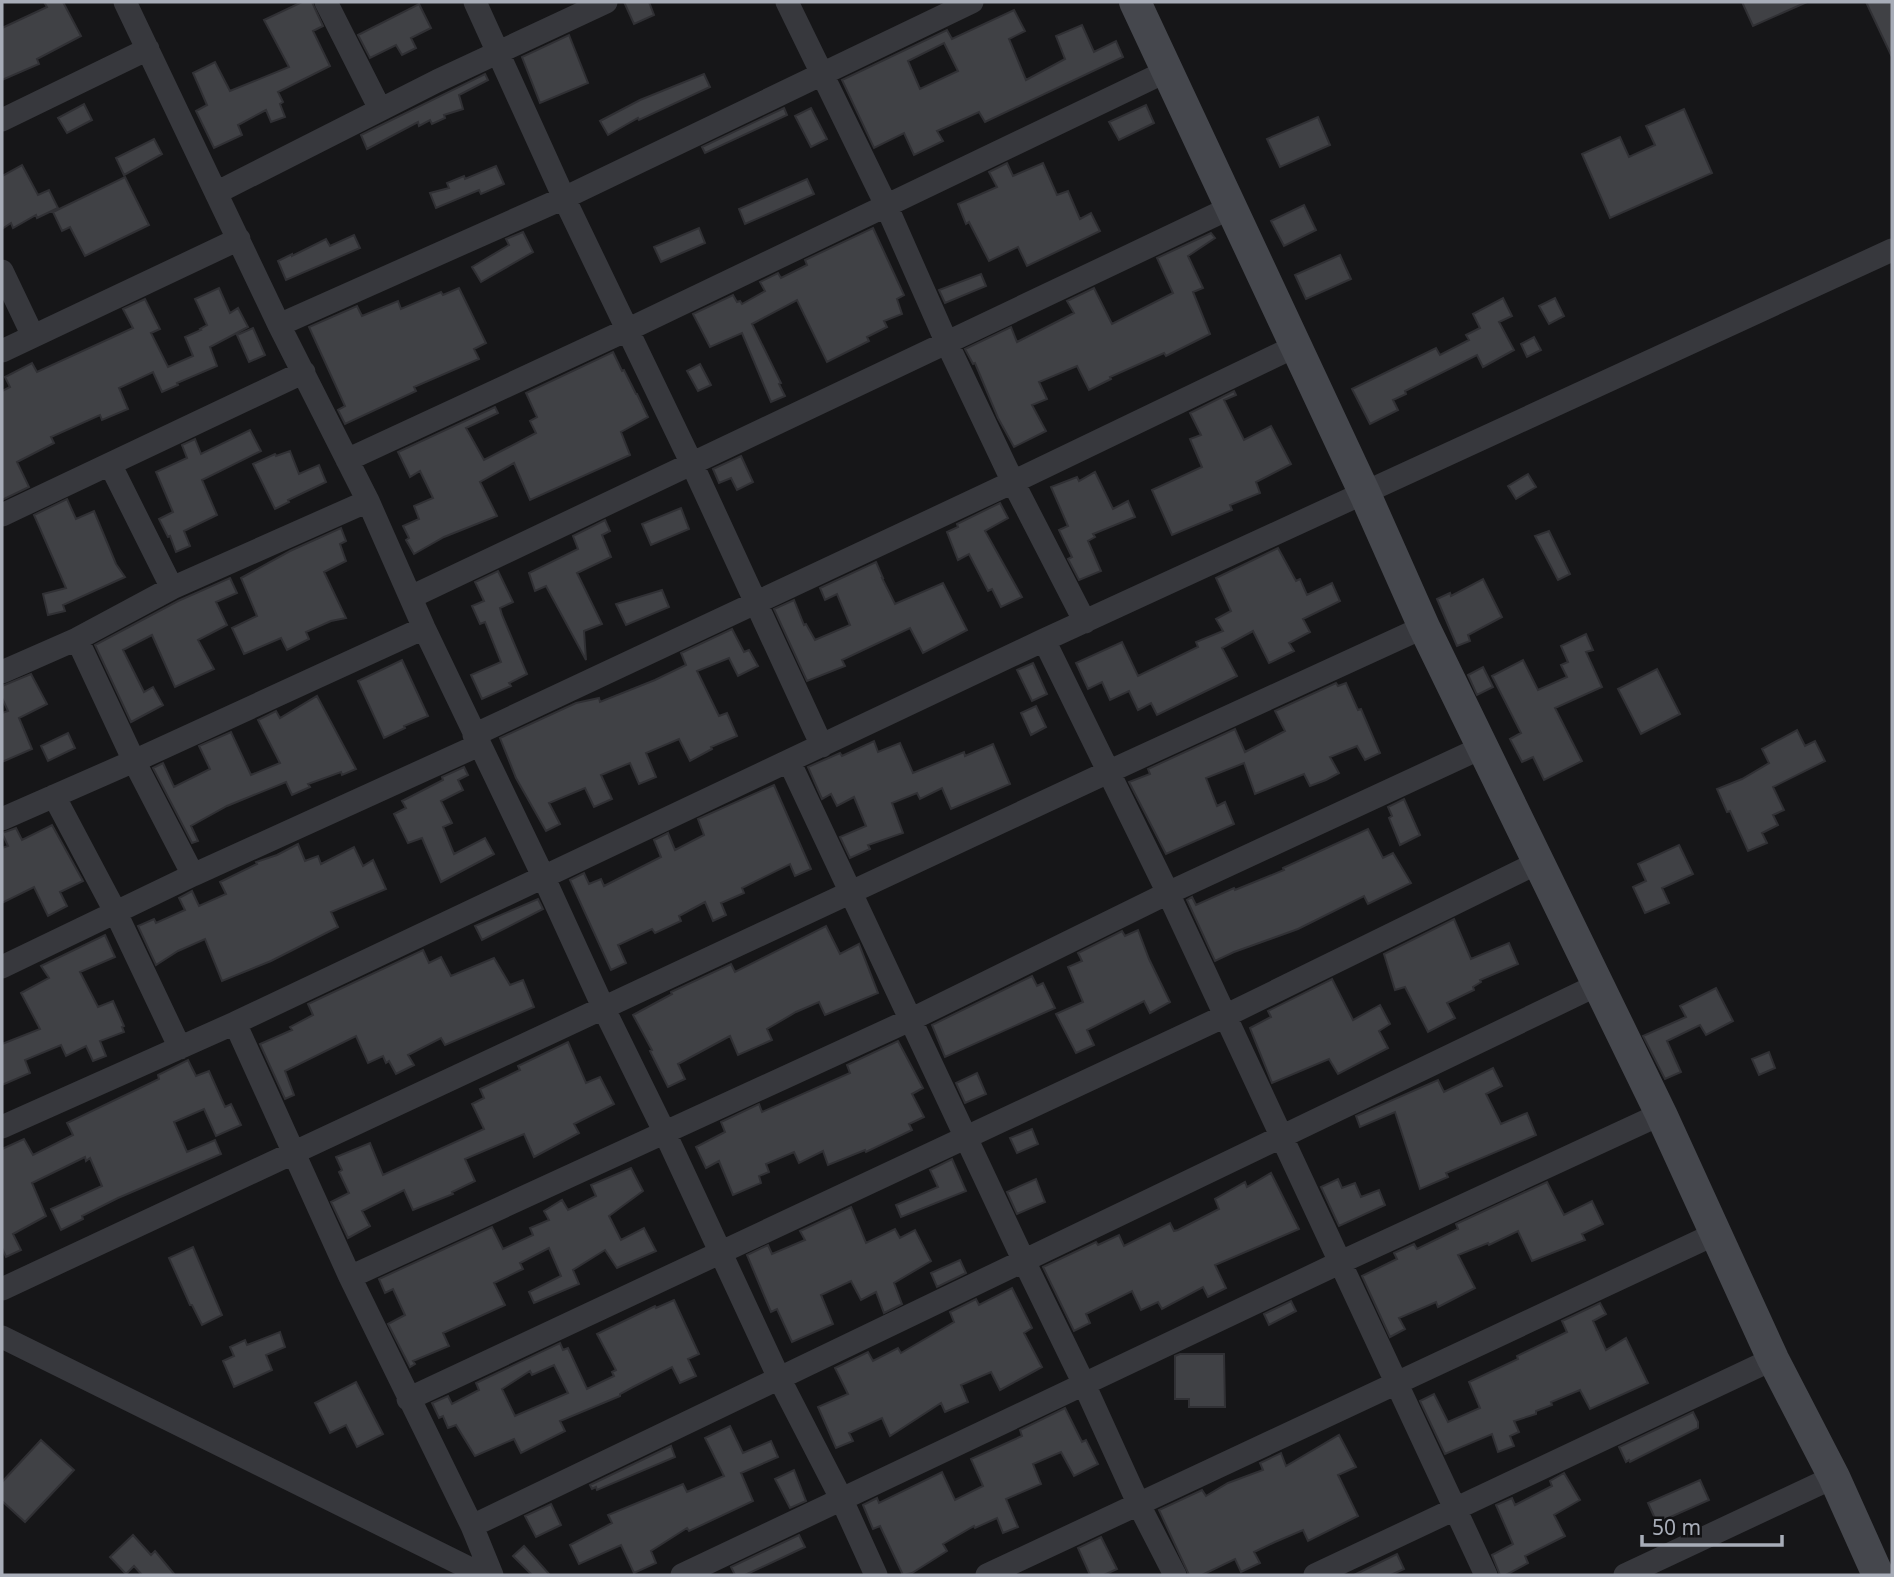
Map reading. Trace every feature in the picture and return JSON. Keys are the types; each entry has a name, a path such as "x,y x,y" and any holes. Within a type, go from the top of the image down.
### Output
{"main road":[{"path":"1135,2 1365,494 1424,627 1661,1114 1773,1359 1834,1477 1878,1575"}],"street":[{"path":"125,2 279,325 368,501 424,628 604,1009 876,1575"},
{"path":"326,2 380,109"},
{"path":"475,2 564,198 692,464 822,746"},
{"path":"216,193 380,109 607,2"},
{"path":"787,2 886,205 946,341 1013,482 1084,622"},
{"path":"279,325 564,198 972,2"},
{"path":"2,120 148,49"},
{"path":"348,460 627,330 1167,71"},
{"path":"411,597 1232,207"},
{"path":"2,351 240,239"},
{"path":"2,1127 235,1023 1044,640 1892,250"},
{"path":"2,271 33,336"},
{"path":"2,967 1296,346"},
{"path":"2,515 304,372"},
{"path":"110,464 172,588"},
{"path":"5,663 77,639 172,588 368,501"},
{"path":"2,1289 1424,627"},
{"path":"2,819 424,628"},
{"path":"77,639 134,761 193,875"},
{"path":"1044,640 1168,893 1486,1575"},
{"path":"350,1277 912,1019 1168,893 1483,747"},
{"path":"789,761 1139,1505 1175,1575"},
{"path":"54,796 116,913 180,1048"},
{"path":"408,1399 1226,1016 1539,862"},
{"path":"472,1526 1597,985"},
{"path":"235,1023 350,1277 472,1526 492,1575"},
{"path":"682,1575 1339,1263 1661,1114"},
{"path":"987,1575 1717,1233"},
{"path":"2,1337 483,1575"},
{"path":"1315,1575 1773,1359"},
{"path":"1625,1575 1834,1477"}],"building":[{"path":"44,2 63,2 81,36 37,59 39,64 2,80 2,28 47,7"},
{"path":"302,2 312,2 323,26 313,31 330,66 278,92 283,102 280,104 285,117 271,122 266,110 238,125 242,135 214,148 196,111 207,105 193,73 215,62 230,91 289,67 264,20"},
{"path":"624,2 649,2 654,15 634,24"},
{"path":"1742,2 1807,2 1753,26"},
{"path":"1866,2 1892,2 1892,57"},
{"path":"419,4 431,28 411,38 416,48 402,55 396,45 370,58 358,35"},
{"path":"1014,10 1025,31 1009,39 1026,80 1065,59 1056,36 1082,25 1094,52 1116,41 1123,57 985,122 979,112 937,131 943,141 914,155 904,133 874,148 842,80 947,30 952,39","holes":["944,43 958,71 920,89 908,61"]},
{"path":"569,35 588,83 540,103 522,57"},
{"path":"485,74 488,80 459,95 463,109 444,115 445,118 432,124 430,120 419,126 418,122 367,149 361,135"},
{"path":"704,74 710,87 639,120 638,118 608,135 600,121 640,100"},
{"path":"84,104 92,120 67,133 58,118"},
{"path":"1146,105 1154,123 1119,140 1109,122"},
{"path":"784,108 787,115 705,153 702,147"},
{"path":"811,108 827,139 811,147 795,116"},
{"path":"1684,109 1712,173 1610,218 1582,154 1620,137 1629,157 1655,145 1646,126"},
{"path":"1318,117 1330,145 1280,167 1267,139"},
{"path":"154,139 162,154 124,175 116,158"},
{"path":"1007,163 1013,176 1043,163 1057,195 1068,191 1080,219 1091,213 1100,231 1027,266 1018,247 989,261 969,222 966,224 958,204 997,187 989,172"},
{"path":"22,165 38,195 49,190 58,208 37,218 36,215 13,228 11,223 2,229 2,176"},
{"path":"496,166 504,184 481,194 479,190 436,208 430,193 449,188 447,183 464,176 465,179"},
{"path":"125,177 149,225 85,256 70,227 62,231 53,212"},
{"path":"807,179 814,194 745,224 739,209"},
{"path":"1304,205 1316,230 1284,246 1271,221"},
{"path":"699,228 705,243 661,262 654,247"},
{"path":"873,228 904,295 897,299 902,314 884,321 887,327 867,337 869,341 827,362 797,300 752,324 785,396 771,402 742,333 710,347 693,314 733,295 737,302 742,304 765,291 760,282 778,273 781,278 807,265 805,260"},
{"path":"523,232 533,252 481,282 472,267 509,245 506,239"},
{"path":"1211,233 1215,238 1188,256 1203,288 1193,292 1210,334 1166,356 1164,353 1110,377 1111,379 1089,390 1077,366 1039,382 1047,399 1032,405 1046,431 1014,447 998,418 975,363 973,364 965,349 1011,327 1017,342 1074,313 1067,301 1094,288 1112,324 1173,293 1157,258"},
{"path":"354,235 360,248 286,280 278,261 326,239 330,246"},
{"path":"1340,255 1351,279 1306,299 1295,275"},
{"path":"981,274 986,286 945,303 939,290"},
{"path":"219,288 230,313 238,308 248,327 210,347 217,366 162,392 153,372 119,388 128,409 102,420 100,415 51,437 54,443 17,462 29,487 2,500 2,391 10,387 5,377 32,363 37,372 133,328 123,309 145,299 160,329 151,333 168,367 193,356 185,337 207,325 195,299"},
{"path":"459,288 486,343 474,349 479,359 414,387 416,391 345,424 338,410 345,406 309,327 357,306 362,316 398,301 401,309 441,292 443,295"},
{"path":"1503,298 1512,316 1499,322 1514,350 1483,367 1477,355 1405,391 1406,394 1393,400 1398,410 1370,424 1352,389 1436,348 1440,355 1469,340 1466,335 1480,328 1473,314"},
{"path":"1555,298 1564,316 1549,324 1539,306"},
{"path":"253,328 265,355 249,362 237,335"},
{"path":"1534,337 1541,350 1527,357 1521,344"},
{"path":"613,352 648,417 621,432 630,455 530,500 514,463 480,482 497,516 444,537 414,554 406,540 409,538 403,526 419,519 414,506 433,498 420,471 410,477 398,452 495,407 498,413 466,428 484,460 536,433 530,421 537,417 526,393"},
{"path":"700,364 711,385 698,391 687,371"},
{"path":"1234,391 1236,395 1224,400 1244,440 1271,426 1291,464 1256,482 1260,493 1230,505 1232,510 1172,535 1152,490 1202,467 1190,439 1201,435 1190,413"},
{"path":"250,430 261,451 202,480 217,515 184,531 190,546 176,552 159,519 173,512 156,472 187,458 182,445 195,439 201,454"},
{"path":"290,451 299,474 319,465 326,482 275,509 253,464 275,454 276,456"},
{"path":"741,456 753,482 737,490 731,478 719,483 713,469"},
{"path":"1095,472 1113,509 1128,501 1135,517 1093,534 1095,537 1088,541 1101,571 1079,580 1068,559 1072,557 1059,530 1068,526 1051,487 1077,477 1079,481"},
{"path":"1528,474 1536,487 1516,499 1508,486"},
{"path":"67,499 76,519 94,511 116,564 125,577 63,605 65,611 48,615 43,594 66,588 34,515"},
{"path":"1000,503 1008,518 985,531 1022,597 1001,607 992,589 988,591 969,554 958,560 947,532 958,527 957,524"},
{"path":"681,508 689,529 651,545 642,524"},
{"path":"605,520 610,531 602,535 611,557 577,573 602,624 584,631 586,660 546,586 535,591 529,573 578,549 573,536"},
{"path":"341,528 346,541 340,544 346,561 324,572 346,618 331,621 306,632 309,639 287,650 281,638 244,654 232,628 257,616 241,578 290,551"},
{"path":"1549,531 1570,574 1558,580 1535,536"},
{"path":"1278,548 1296,581 1300,579 1307,595 1332,583 1340,601 1303,619 1310,632 1289,643 1294,651 1269,663 1253,631 1222,648 1237,676 1157,715 1151,703 1138,710 1129,691 1110,700 1102,682 1088,689 1076,663 1122,642 1138,676 1198,647 1196,642 1223,631 1216,619 1231,611 1216,578"},
{"path":"876,562 895,604 943,583 967,630 923,653 910,628 842,660 845,666 807,681 774,609 794,600 804,625 806,624 815,640 850,625 837,594 825,600 820,588"},
{"path":"498,571 513,602 500,608 527,674 509,683 511,686 482,699 471,675 501,662 485,622 480,624 472,606 484,601 475,582"},
{"path":"230,578 237,593 216,602 227,625 198,640 214,669 175,687 152,635 123,650 144,692 153,687 163,705 131,722 95,645 178,601"},
{"path":"1483,579 1502,617 1468,635 1470,641 1457,646 1437,599 1450,593 1451,596"},
{"path":"662,590 669,607 626,625 616,604"},
{"path":"732,629 744,652 749,650 758,666 738,676 729,658 697,671 719,716 727,713 737,736 711,747 712,749 690,761 679,739 646,753 656,777 639,784 630,763 601,775 612,799 594,807 585,788 549,803 560,824 546,831 516,778 500,738 576,703 599,698 600,702 655,680 686,665 681,653"},
{"path":"1586,634 1593,650 1586,652 1602,687 1555,708 1582,761 1544,780 1533,757 1522,762 1510,739 1521,733 1492,676 1523,660 1538,690 1567,677 1561,665 1568,662 1561,646"},
{"path":"402,660 428,716 384,738 358,681"},
{"path":"1033,663 1047,694 1032,701 1017,670"},
{"path":"1483,667 1493,687 1477,695 1468,675"},
{"path":"1657,669 1680,714 1641,734 1618,689"},
{"path":"31,674 47,704 19,718 32,749 2,762 2,713 8,711 2,698 2,686"},
{"path":"1336,683 1338,686 1346,683 1358,710 1361,709 1380,753 1365,760 1357,746 1330,757 1339,773 1326,780 1310,786 1304,774 1255,794 1244,763 1206,778 1217,806 1225,802 1234,824 1166,854 1129,782 1150,774 1148,769 1235,729 1245,752 1285,731 1275,711"},
{"path":"317,696 356,769 308,784 310,787 292,795 286,782 227,806 191,826 198,841 192,843 153,768 163,763 174,787 210,769 199,746 231,732 251,775 280,763 258,720 276,711 280,718"},
{"path":"1036,706 1046,727 1031,735 1021,713"},
{"path":"1797,730 1805,746 1815,741 1825,761 1773,787 1784,810 1773,815 1778,825 1762,833 1767,843 1748,851 1717,789 1742,779 1769,763 1762,749"},
{"path":"68,733 75,748 48,761 41,746"},
{"path":"874,741 878,752 900,743 913,773 964,752 965,756 993,744 1010,784 951,809 942,788 920,799 917,793 892,803 903,833 868,845 870,849 850,858 840,837 866,826 854,797 837,806 831,794 822,799 808,767 840,753 842,756"},
{"path":"464,767 468,775 458,780 463,790 441,801 452,823 443,827 454,854 485,838 494,854 441,882 422,838 408,843 394,814 406,808 402,801"},
{"path":"774,785 811,869 795,876 790,864 742,888 744,893 721,903 726,915 713,921 705,902 679,916 681,921 655,933 652,929 618,945 626,963 611,970 570,880 584,873 589,884 601,879 604,886 661,857 654,840 668,833 675,850 704,835 698,819"},
{"path":"1404,799 1420,835 1400,845 1389,818 1392,816 1388,807"},
{"path":"52,825 83,881 60,892 67,906 48,916 34,887 2,903 2,848 8,846 2,833 16,828 22,840"},
{"path":"1368,829 1383,858 1393,853 1411,883 1368,904 1364,896 1298,929 1215,961 1187,900 1192,897 1196,905 1234,888 1235,890 1284,870 1283,868"},
{"path":"298,844 305,861 318,856 321,864 354,847 363,866 373,860 386,889 331,912 338,927 271,961 222,981 205,939 156,965 138,926 154,919 156,923 185,910 179,898 192,891 199,906 226,894 220,882 257,864 256,862"},
{"path":"1679,845 1693,874 1662,888 1669,903 1645,913 1633,887 1646,881 1638,864"},
{"path":"538,899 543,909 482,940 475,926"},
{"path":"1454,919 1471,959 1509,943 1518,964 1480,980 1481,982 1473,987 1474,990 1447,1003 1455,1018 1428,1032 1405,987 1395,990 1384,954"},
{"path":"826,926 840,954 859,944 878,993 825,1015 819,1002 796,1012 767,1029 772,1040 738,1055 730,1036 678,1064 685,1079 668,1087 633,1015 672,994 671,992 731,964 735,972"},
{"path":"1138,930 1170,1002 1150,1013 1144,1001 1087,1030 1094,1045 1076,1053 1056,1014 1083,1002 1068,967 1082,961 1078,953 1122,931 1125,936"},
{"path":"105,935 115,957 80,972 98,1007 113,1001 124,1032 100,1041 106,1056 93,1061 86,1046 66,1056 61,1045 25,1060 30,1073 2,1085 2,1044 40,1029 21,993 49,978 41,966"},
{"path":"423,950 429,963 441,957 451,976 494,958 510,985 523,980 534,1007 445,1045 441,1038 408,1055 414,1065 396,1074 383,1056 368,1063 356,1036 285,1071 294,1095 285,1099 260,1044 292,1030 290,1027 313,1015 308,1004"},
{"path":"1032,976 1037,986 1043,983 1055,1008 945,1057 932,1025"},
{"path":"1332,979 1353,1020 1380,1005 1390,1024 1379,1031 1388,1048 1338,1074 1329,1059 1272,1083 1250,1028 1271,1017 1268,1011"},
{"path":"1716,988 1733,1021 1706,1035 1700,1025 1667,1041 1681,1072 1665,1079 1643,1036 1686,1017 1680,1006"},
{"path":"898,1041 923,1088 912,1094 924,1117 909,1124 912,1130 866,1152 865,1150 828,1165 823,1151 799,1163 794,1152 766,1164 769,1172 759,1176 761,1183 733,1195 719,1161 706,1168 696,1147 725,1132 721,1122 759,1104 762,1112 850,1073 847,1065"},
{"path":"568,1042 586,1083 600,1077 614,1104 574,1124 579,1133 534,1157 524,1134 465,1159 475,1181 452,1192 453,1194 413,1210 404,1190 362,1211 370,1226 348,1238 331,1202 349,1193 339,1172 342,1170 336,1157 370,1143 383,1175 484,1129 472,1104 484,1098 480,1089 520,1070 518,1066"},
{"path":"1769,1052 1775,1068 1759,1075 1752,1059"},
{"path":"188,1060 196,1076 209,1071 225,1107 231,1104 241,1125 216,1136 204,1109 174,1122 187,1152 215,1140 221,1154 118,1198 61,1230 51,1209 102,1186 90,1158 86,1161 85,1157 32,1183 46,1216 13,1234 21,1250 6,1257 2,1248 2,1149 24,1139 33,1155 73,1135 67,1123 159,1079 158,1075"},
{"path":"1493,1068 1502,1086 1486,1094 1501,1124 1527,1113 1536,1135 1446,1173 1448,1177 1420,1189 1395,1112 1360,1127 1356,1116 1438,1080 1444,1092"},
{"path":"977,1073 986,1094 965,1103 956,1083"},
{"path":"1032,1129 1038,1144 1017,1153 1010,1138"},
{"path":"952,1159 966,1191 901,1217 896,1205 938,1187 930,1170"},
{"path":"631,1168 643,1191 609,1216 621,1240 644,1228 656,1251 617,1268 605,1250 573,1270 579,1284 534,1303 529,1292 561,1276 549,1248 520,1263 523,1269 494,1283 505,1305 443,1333 449,1346 413,1361 415,1364 410,1367 388,1324 405,1315 393,1289 385,1293 379,1279 492,1227 503,1249 533,1235 530,1228 549,1220 544,1211 562,1200 568,1210 596,1196 591,1185"},
{"path":"1271,1173 1299,1229 1215,1265 1226,1288 1208,1297 1203,1287 1162,1309 1158,1302 1141,1310 1132,1291 1086,1314 1090,1323 1074,1331 1043,1267 1096,1242 1098,1245 1119,1235 1124,1246 1170,1223 1174,1231 1178,1230 1219,1209 1215,1199 1245,1182 1247,1187"},
{"path":"1036,1179 1045,1202 1017,1214 1007,1192"},
{"path":"1338,1179 1342,1188 1355,1183 1361,1197 1379,1190 1385,1205 1339,1226 1321,1187"},
{"path":"1547,1182 1564,1215 1592,1201 1603,1224 1582,1234 1585,1240 1532,1261 1518,1231 1489,1245 1488,1243 1458,1255 1475,1288 1438,1307 1436,1302 1399,1318 1405,1329 1390,1337 1362,1276 1397,1259 1394,1253 1414,1244 1417,1249 1458,1229 1456,1224"},
{"path":"851,1207 866,1243 895,1229 900,1238 915,1230 931,1261 894,1283 902,1304 884,1313 876,1292 861,1300 851,1281 821,1295 833,1324 792,1342 777,1309 771,1312 747,1255 768,1245 772,1254 805,1240 800,1231"},
{"path":"193,1247 222,1315 202,1325 169,1258"},
{"path":"960,1260 966,1273 937,1287 931,1273"},
{"path":"1012,1288 1032,1328 1024,1333 1042,1367 1000,1390 991,1372 961,1385 968,1402 945,1412 941,1403 890,1436 882,1418 849,1433 853,1441 836,1448 818,1407 848,1394 835,1368 868,1352 873,1361 898,1348 901,1353 954,1322 950,1312 976,1299 979,1305"},
{"path":"674,1300 699,1354 688,1359 696,1376 680,1383 672,1367 620,1396 560,1421 565,1431 521,1453 514,1439 475,1456 456,1425 448,1428 443,1416 439,1418 432,1403 448,1396 452,1404 479,1390 476,1383 560,1343 563,1350 568,1348 587,1389 614,1376 612,1372 616,1370 597,1334 655,1306 656,1308","holes":["554,1365 568,1393 515,1416 502,1389 530,1371 532,1375"]},
{"path":"1291,1301 1296,1311 1269,1325 1264,1314"},
{"path":"1600,1303 1606,1314 1593,1321 1606,1350 1626,1338 1648,1383 1590,1409 1580,1390 1551,1402 1552,1405 1536,1411 1536,1414 1514,1421 1519,1432 1510,1436 1514,1446 1498,1452 1492,1434 1445,1454 1420,1401 1434,1394 1448,1422 1480,1408 1469,1382 1567,1332 1562,1321"},
{"path":"280,1332 285,1347 266,1355 272,1370 234,1387 223,1361 234,1356 230,1347 245,1340 247,1345"},
{"path":"1224,1354 1225,1407 1189,1407 1189,1399 1175,1399 1175,1356"},
{"path":"356,1382 383,1434 357,1447 346,1425 330,1433 315,1403"},
{"path":"1065,1408 1082,1442 1086,1440 1098,1464 1074,1476 1061,1452 1033,1464 1041,1484 1006,1499 1018,1527 1003,1533 997,1518 975,1528 974,1526 943,1544 947,1551 912,1573 903,1575 880,1526 873,1529 863,1505 877,1498 879,1503 942,1472 955,1500 983,1486 971,1459 1022,1436 1020,1430"},
{"path":"1693,1412 1698,1428 1626,1462 1619,1447"},
{"path":"730,1426 743,1453 771,1441 778,1457 741,1473 753,1501 689,1531 687,1528 651,1551 656,1563 634,1573 621,1545 579,1564 570,1545 612,1523 608,1515 683,1484 687,1492 724,1476 705,1438"},
{"path":"1339,1435 1356,1467 1338,1475 1358,1516 1308,1541 1303,1530 1254,1552 1260,1563 1241,1572 1235,1559 1202,1575 1189,1575 1159,1510 1202,1490 1206,1496 1228,1483 1263,1470 1260,1463 1281,1453 1286,1466"},
{"path":"41,1440 74,1470 25,1522 2,1501 2,1482"},
{"path":"671,1446 675,1457 597,1490 596,1487 592,1489 590,1485"},
{"path":"794,1470 806,1501 790,1508 775,1479"},
{"path":"1564,1473 1580,1500 1554,1515 1565,1536 1525,1556 1528,1563 1506,1575 1500,1575 1492,1555 1513,1544 1496,1505 1512,1498 1515,1505 1552,1486 1550,1481"},
{"path":"1700,1480 1709,1500 1657,1523 1648,1503"},
{"path":"551,1504 561,1525 536,1537 525,1516"},
{"path":"133,1535 151,1555 155,1551 175,1575 142,1575 134,1566 126,1574 110,1557"},
{"path":"799,1535 805,1547 745,1575 735,1575 731,1567"},
{"path":"1101,1537 1117,1569 1104,1575 1090,1575 1078,1548"},
{"path":"524,1546 550,1575 532,1575 513,1556"},
{"path":"1397,1554 1404,1569 1391,1575 1354,1575"}]}
